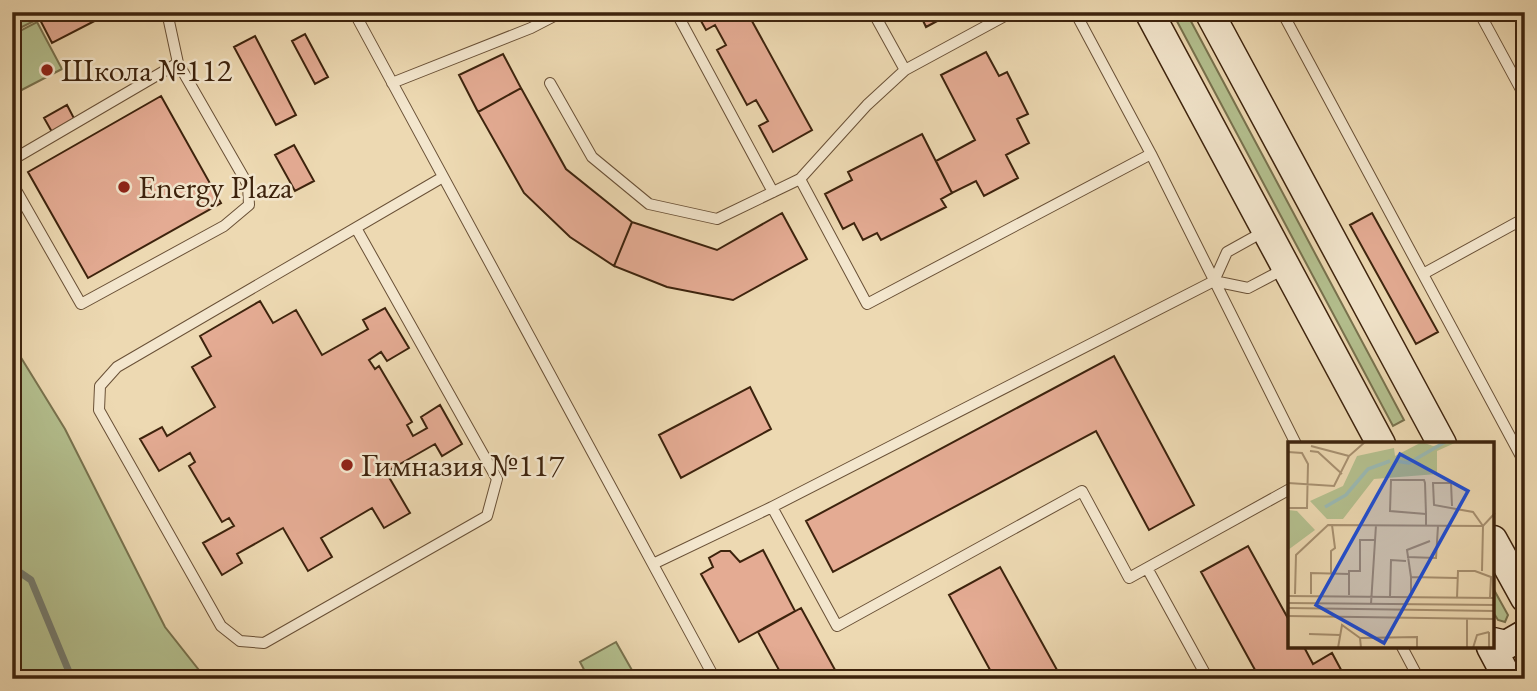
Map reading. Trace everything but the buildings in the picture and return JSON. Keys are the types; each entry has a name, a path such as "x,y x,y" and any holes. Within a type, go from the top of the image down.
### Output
{"main road":[{"path":"1149,12 1380,442"},
{"path":"1209,12 1441,442"},
{"path":"1495,544 1525,598"},
{"path":"1495,642 1506,645 1525,634"},
{"path":"1492,649 1508,679"}],"lane":[{"path":"12,183 81,304 224,226 249,205 248,185 178,63 167,12"},
{"path":"354,12 715,679"},
{"path":"392,83 531,28 562,12"},
{"path":"676,12 774,192"},
{"path":"873,12 905,70"},
{"path":"550,83 592,158 649,204 717,219 800,180 867,106 905,70 1012,12"},
{"path":"1075,12 1151,154 1295,442"},
{"path":"1282,12 1525,464"},
{"path":"1479,12 1525,97"},
{"path":"12,160 178,63"},
{"path":"800,180 867,304 1151,154"},
{"path":"356,228 497,479 487,516 274,638 264,643 240,641 221,626 99,410 100,386 117,367 443,177"},
{"path":"1423,274 1525,218"},
{"path":"1214,281 1227,252 1266,230"},
{"path":"653,564 772,507 1214,281 1248,288 1286,268"},
{"path":"772,507 837,626 1082,491 1129,578 1288,490"},
{"path":"1147,568 1208,679"},
{"path":"1403,649 1419,679"}],"green space":[{"path":"12,12 30,12 34,21 12,32"},
{"path":"1172,12 1186,12 1404,420 1393,426"},
{"path":"37,22 62,69 12,95 12,35"},
{"path":"12,343 65,429 165,627 206,679 12,679"},
{"path":"1495,592 1508,615 1505,622 1498,620 1495,615"},
{"path":"616,642 637,679 589,679 580,662"}],"waterway":[{"path":"12,567 31,580 72,679"}],"place":[{"name":"Школа №112","path":"47,70"},
{"name":"Energy Plaza","path":"124,187"},
{"name":"Гимназия №117","path":"347,465"}]}
